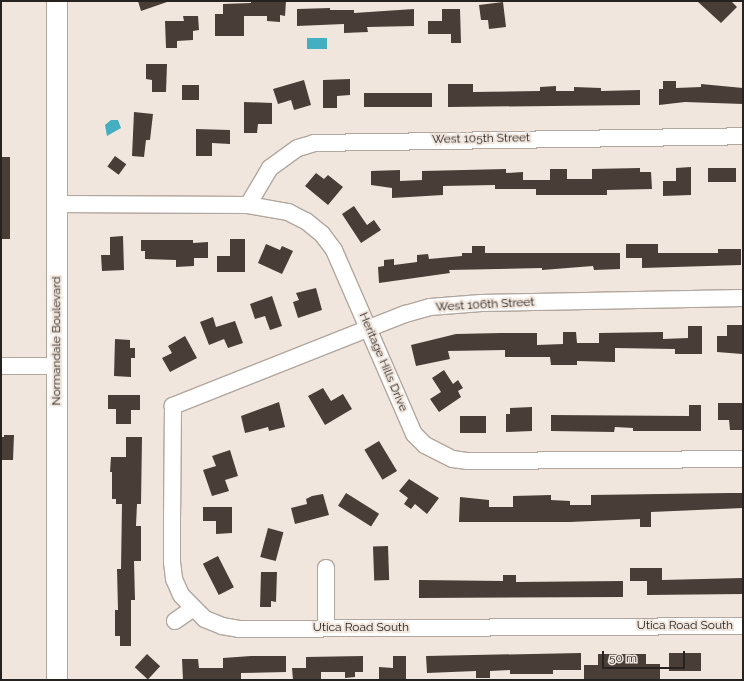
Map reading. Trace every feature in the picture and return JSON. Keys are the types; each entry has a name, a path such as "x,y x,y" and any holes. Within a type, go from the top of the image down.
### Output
{"main road":[{"name":"Normandale Boulevard","path":"56,680 57,1"}],"street":[{"name":"West 105th Street","path":"248,205 270,168 298,148 314,143 743,136"},
{"name":"Heritage Hills Drive","path":"57,204 248,205 288,212 322,234 334,250 370,329 414,434 438,454 453,459 468,461 743,459"},
{"name":"West 106th Street","path":"173,406 405,314 455,304 743,298"},
{"path":"1,366 57,366"},
{"name":"Utica Road South","path":"173,406 172,562 174,579 181,595 192,609 205,620 222,626 326,628 743,626"},
{"path":"326,568 326,628"},
{"path":"175,621 192,609"}],"water":[{"path":"307,38 327,38 327,49 307,49"},
{"path":"111,120 118,120 121,128 107,136 105,125"}],"building":[{"path":"138,1 166,1 167,2 141,11"},
{"path":"251,1 286,1 285,16 280,15 280,22 267,21 267,16 244,16 244,36 215,36 215,14 223,14 223,4 251,3"},
{"path":"697,1 731,1 737,7 721,23"},
{"path":"503,2 506,27 489,29 488,20 481,20 479,5"},
{"path":"330,8 330,10 354,10 354,13 414,9 414,26 367,27 368,32 344,33 344,24 297,26 297,9"},
{"path":"442,9 460,9 461,43 451,43 451,34 428,34 428,21 442,21"},
{"path":"183,16 198,16 199,30 193,31 193,40 177,41 177,48 166,48 165,21 184,21"},
{"path":"146,64 167,64 166,92 152,92 152,80 146,79"},
{"path":"350,79 350,95 337,96 337,108 323,108 323,80"},
{"path":"304,80 311,105 294,110 291,100 278,104 273,89"},
{"path":"663,81 676,81 676,88 701,87 701,84 743,88 743,104 685,102 659,105 659,89 663,89"},
{"path":"448,84 473,84 473,92 540,91 540,87 556,86 556,91 574,91 574,87 601,88 601,91 640,90 640,105 448,107"},
{"path":"182,85 199,85 199,100 182,100"},
{"path":"364,93 432,93 432,107 364,107"},
{"path":"244,102 272,103 272,124 258,124 257,133 244,133"},
{"path":"134,112 153,114 150,140 146,140 144,157 132,156"},
{"path":"196,129 230,130 230,144 212,143 212,156 196,156"},
{"path":"115,156 126,164 119,175 107,167"},
{"path":"1,157 10,157 10,239 1,239"},
{"path":"691,167 691,195 663,196 663,181 676,181 676,168"},
{"path":"640,168 640,172 651,172 652,189 607,190 607,195 536,195 536,189 495,189 495,185 443,186 443,195 392,198 392,188 371,185 371,171 400,170 400,181 422,180 422,171 506,169 506,173 523,172 523,180 550,180 550,169 567,169 567,179 592,179 592,169"},
{"path":"708,168 736,168 736,182 708,182"},
{"path":"316,173 324,179 328,175 343,187 328,205 305,186"},
{"path":"354,206 367,225 374,220 381,230 361,243 342,214"},
{"path":"123,236 124,270 102,271 101,255 110,255 110,237"},
{"path":"230,239 245,239 245,272 217,272 217,256 230,256"},
{"path":"141,240 193,240 193,243 208,242 208,258 194,258 194,266 176,267 176,260 145,259 145,251 141,251"},
{"path":"266,244 280,250 282,246 293,251 282,274 258,263"},
{"path":"626,244 658,244 658,253 718,253 718,249 741,249 741,265 642,268 642,258 626,258"},
{"path":"472,246 485,246 485,253 620,253 620,269 594,270 593,266 542,270 542,268 449,270 450,273 379,283 378,267 384,266 384,260 394,259 394,265 417,262 417,255 428,254 429,259 462,256 462,253 472,253"},
{"path":"316,288 322,310 298,318 293,302 299,300 296,293"},
{"path":"272,296 282,326 270,330 265,316 255,319 250,304"},
{"path":"213,317 216,327 235,321 243,343 228,348 224,339 209,345 200,322"},
{"path":"727,325 742,325 742,354 717,352 717,336 727,336"},
{"path":"688,326 702,326 702,354 675,354 675,349 615,348 615,362 577,361 577,365 551,365 550,357 505,357 505,350 448,351 450,359 416,366 411,345 456,334 537,333 537,345 563,344 563,332 576,332 577,343 599,343 599,333 663,332 663,339 688,338"},
{"path":"185,336 197,358 170,372 162,358 172,353 168,346"},
{"path":"115,339 130,340 130,348 135,348 135,358 131,358 131,377 114,376"},
{"path":"444,370 453,384 458,380 463,388 458,391 461,397 439,412 430,399 441,392 432,378"},
{"path":"323,388 331,401 343,394 352,409 325,425 308,396"},
{"path":"108,395 140,395 140,410 131,410 131,424 116,424 116,409 108,409"},
{"path":"279,402 285,427 269,431 268,427 245,433 241,416"},
{"path":"718,403 742,403 743,430 730,430 729,420 718,420"},
{"path":"689,405 701,405 701,431 633,431 633,428 615,427 614,432 551,431 551,415 689,416"},
{"path":"532,407 532,431 506,432 506,414 510,414 510,408"},
{"path":"460,416 486,416 486,433 460,433"},
{"path":"4,435 14,435 13,460 1,460 1,437 4,437"},
{"path":"126,437 142,437 141,504 137,504 136,526 141,526 141,561 134,561 135,600 131,600 131,646 120,646 120,636 115,636 115,610 118,610 117,569 121,569 122,504 116,504 116,499 112,499 112,472 110,472 111,457 126,457"},
{"path":"379,441 397,471 382,480 364,450"},
{"path":"230,450 238,476 225,480 229,491 212,496 203,470 216,466 212,456"},
{"path":"409,479 439,498 427,514 415,504 411,509 404,504 408,498 399,491"},
{"path":"346,493 379,514 371,526 338,506"},
{"path":"743,493 743,508 651,512 651,527 640,527 640,519 570,522 459,522 460,497 489,500 489,507 513,507 513,496 551,495 551,500 570,501 570,505 591,505 591,495"},
{"path":"323,494 329,515 295,524 291,508 307,504 306,499"},
{"path":"203,507 232,507 232,533 216,534 216,521 203,521"},
{"path":"268,528 283,532 276,561 260,557"},
{"path":"388,546 389,580 374,581 373,547"},
{"path":"218,556 234,587 219,595 203,564"},
{"path":"630,568 662,568 662,580 743,578 743,594 647,595 647,581 630,581"},
{"path":"261,572 277,572 276,602 271,601 271,607 260,607"},
{"path":"503,575 516,575 516,582 623,581 623,597 419,598 419,580 503,581"},
{"path":"581,653 581,670 553,670 553,674 510,674 510,670 490,671 490,678 476,678 476,671 427,673 426,656"},
{"path":"669,653 701,653 701,671 669,671"},
{"path":"147,654 160,666 148,679 135,667"},
{"path":"598,654 646,654 646,664 660,664 660,679 584,679 584,665 598,665"},
{"path":"286,656 286,672 241,673 241,680 183,680 182,659 198,659 199,668 223,668 223,658"},
{"path":"363,656 363,672 355,672 355,677 345,678 345,672 321,672 321,680 293,680 292,668 306,668 306,657"},
{"path":"393,656 406,656 406,680 379,680 379,667 393,668"}]}
